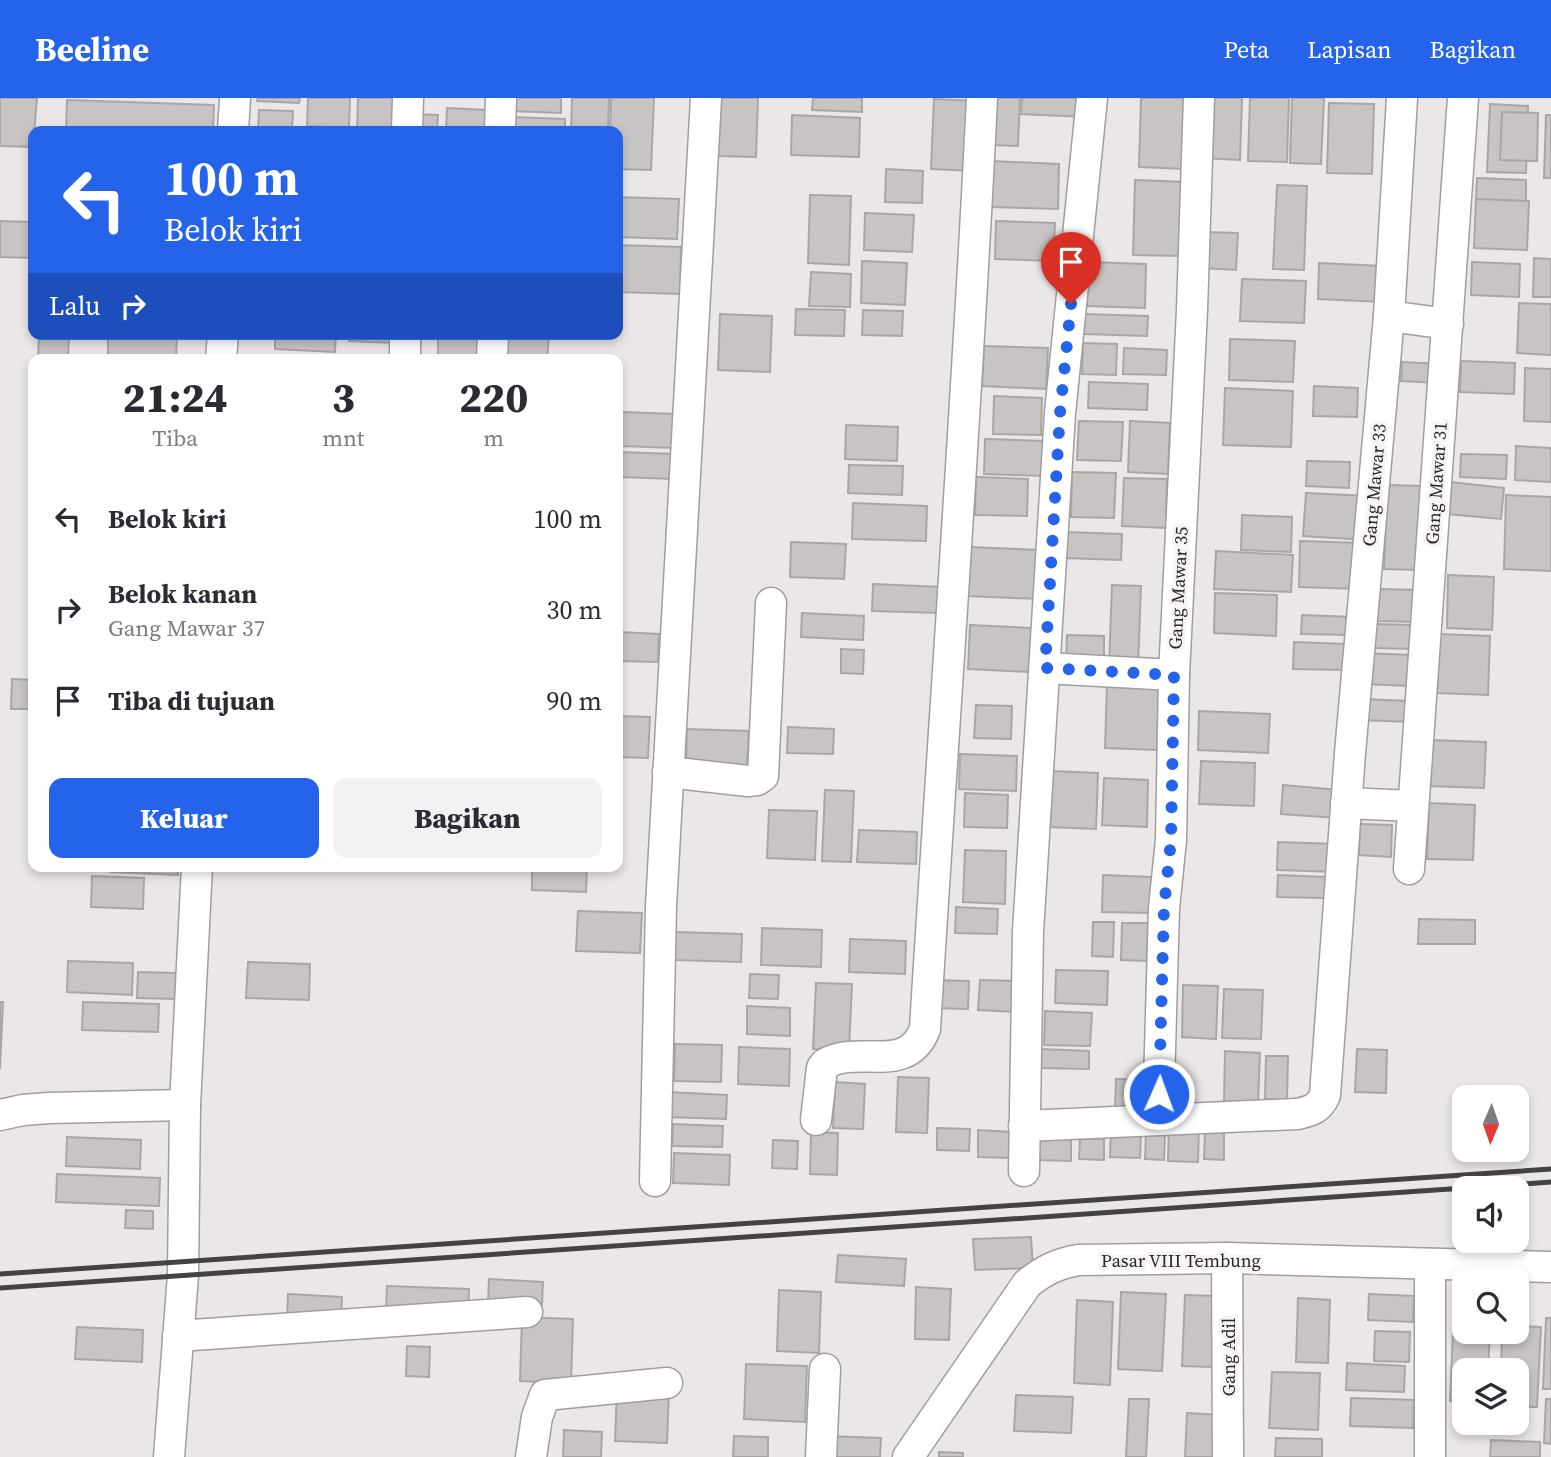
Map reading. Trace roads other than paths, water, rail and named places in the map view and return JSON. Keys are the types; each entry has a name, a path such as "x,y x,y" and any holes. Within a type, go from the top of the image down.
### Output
{"street":[{"path":"233,126 235,98"},
{"path":"407,126 408,98"},
{"path":"500,126 501,98"},
{"path":"655,1181 661,906 706,98"},
{"path":"816,1119 822,1068 825,1064 855,1056 891,1057 906,1052 920,1043 925,1029 940,772 954,604 982,98"},
{"path":"1024,1171 1027,932 1060,413 1092,98"},
{"name":"Gang Mawar 35","path":"1158,1120 1164,908 1171,840 1174,675 1192,310 1199,98"},
{"name":"Gang Mawar 33","path":"1158,1120 1297,1114 1312,1111 1325,1095 1346,803 1389,316 1402,98"},
{"name":"Gang Mawar 31","path":"1409,869 1463,98"},
{"path":"1389,316 1448,324"},
{"path":"668,772 748,781 762,776 771,603"},
{"path":"1045,668 1174,675"},
{"path":"1346,803 1412,806"},
{"path":"169,1457 183,1275 185,1105 197,872"},
{"path":"0,1115 49,1108 185,1105"},
{"path":"1024,1126 1158,1120"},
{"name":"Pasar VIII Tembung","path":"908,1457 1027,1284 1043,1270 1061,1264 1078,1261 1227,1258 1551,1267"},
{"name":"Gang Adil","path":"1227,1258 1228,1457"},
{"path":"1430,1264 1430,1457"},
{"path":"178,1336 527,1312"},
{"path":"821,1457 825,1369"},
{"path":"531,1457 537,1417 545,1395 667,1383"}],"railway":[{"path":"0,1274 1551,1169"},
{"path":"1529,1184 1551,1182"},
{"path":"0,1288 1452,1189"}]}
